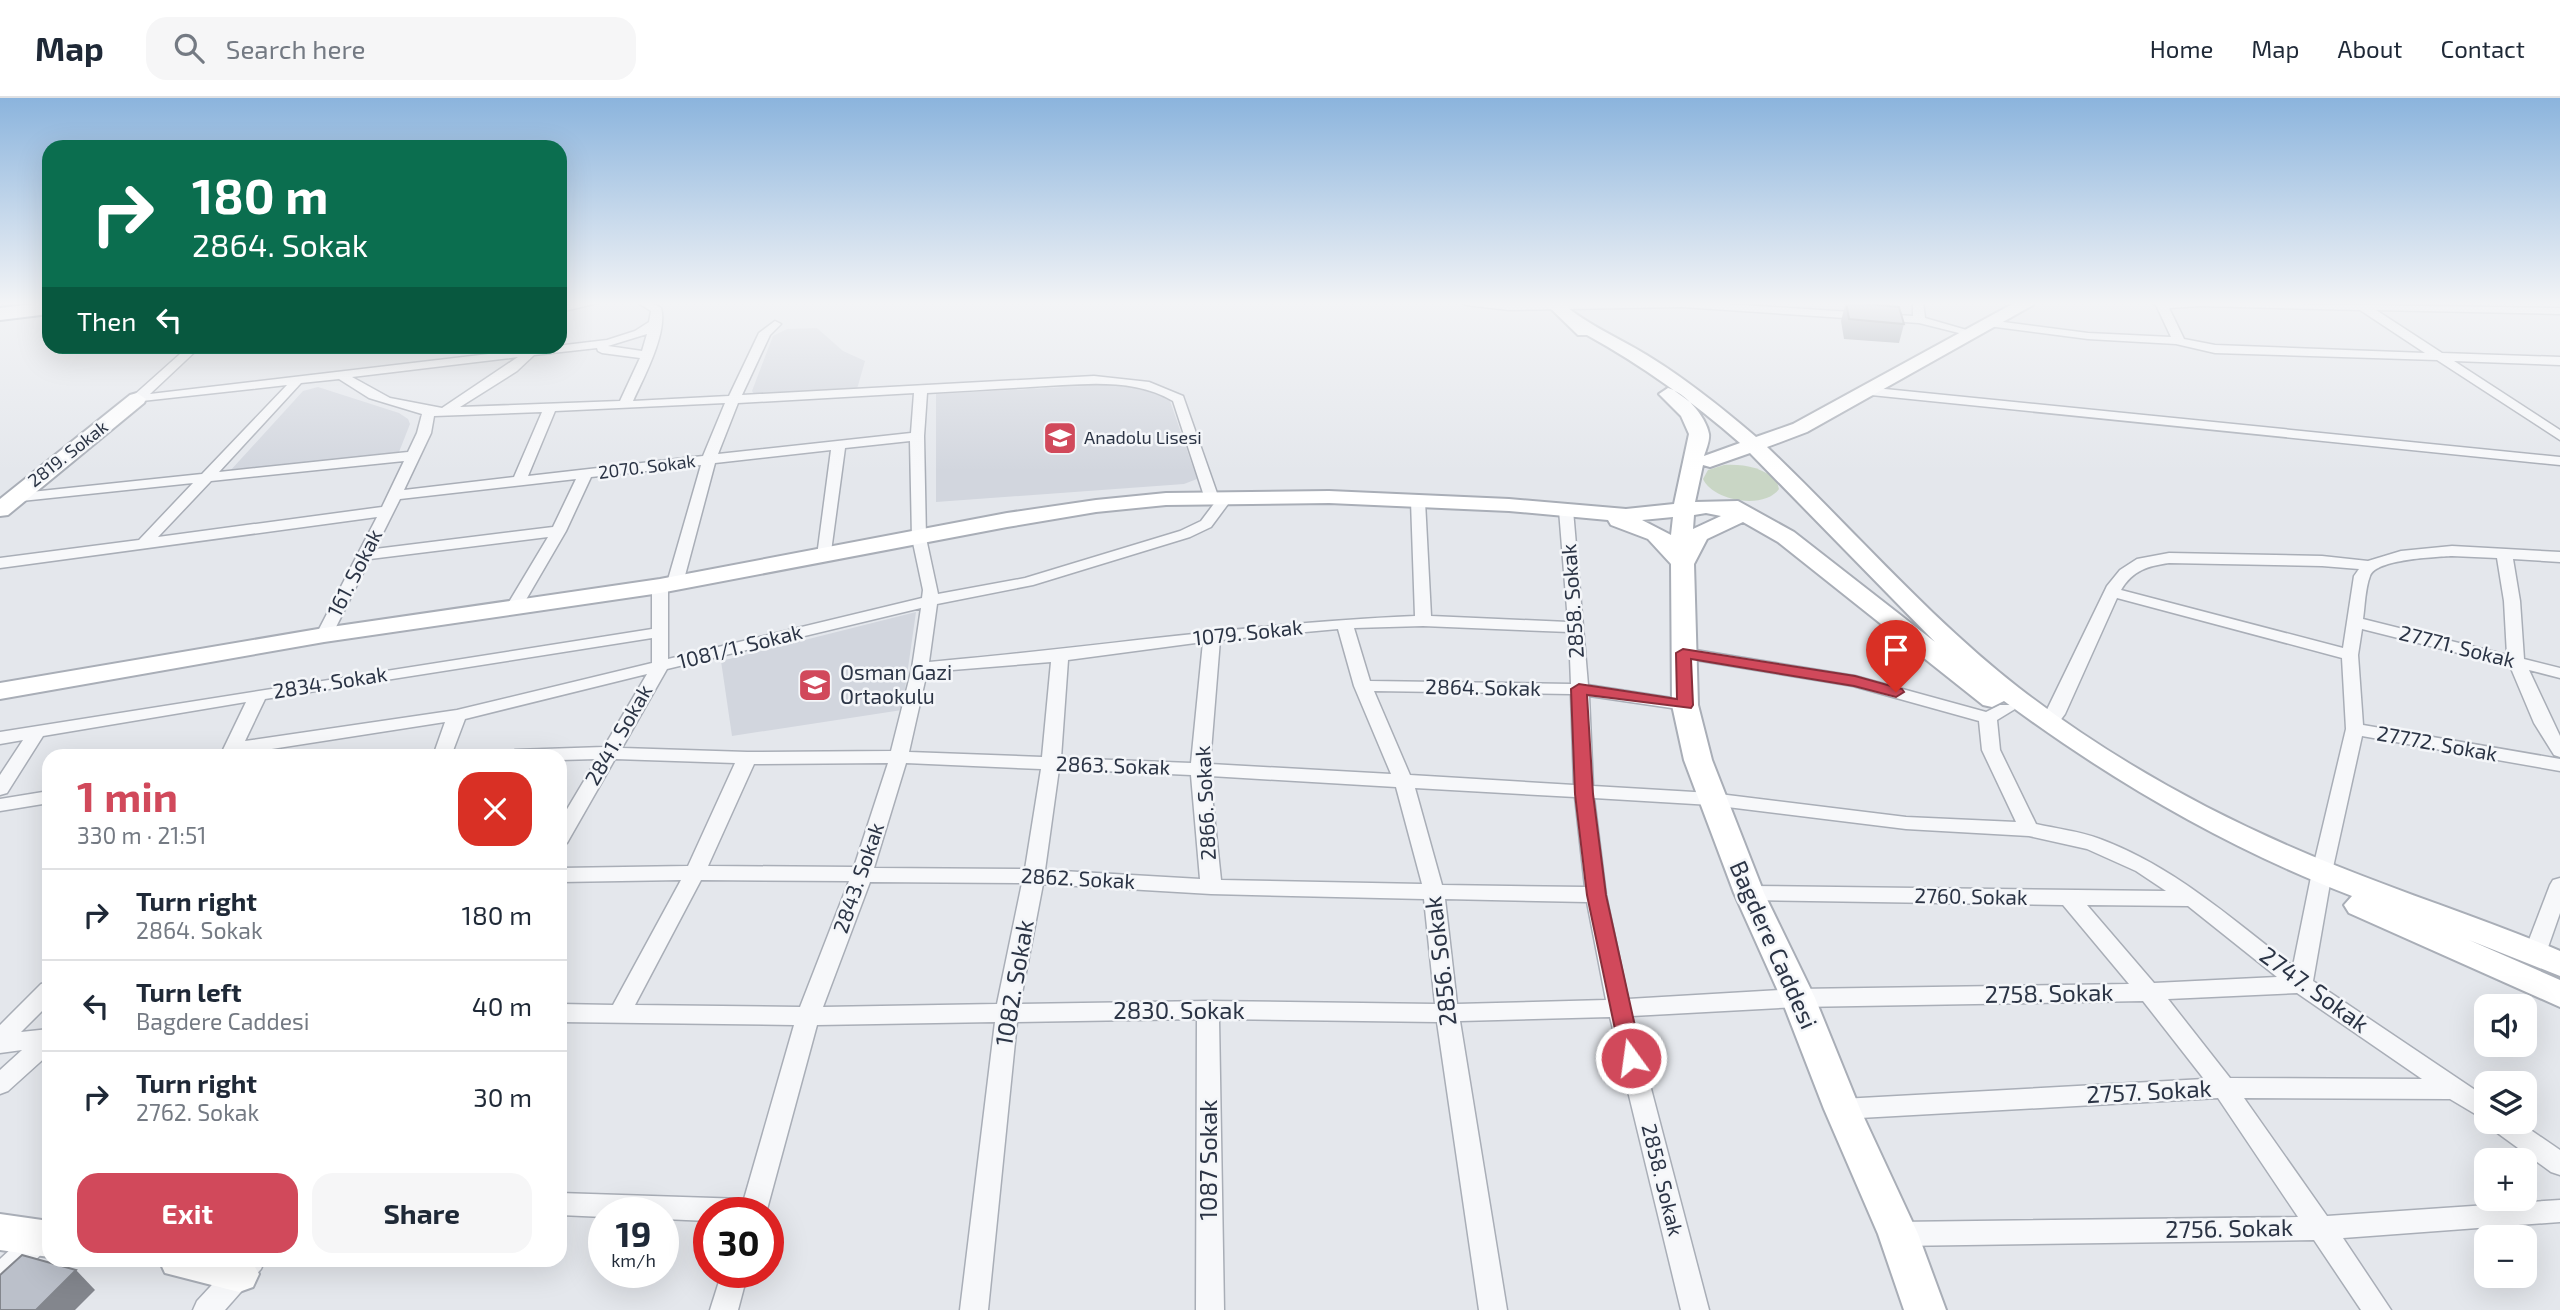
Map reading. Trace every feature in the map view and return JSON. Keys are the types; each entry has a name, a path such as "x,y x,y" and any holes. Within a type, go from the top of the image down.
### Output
{"main road":[{"path":"1619,359 1690,414 1699,437 1684,508 1683,565"},
{"path":"1640,359 1712,409 1754,446 1770,501 1786,537"},
{"path":"1683,565 1698,535 1770,501 1795,443 1926,359"},
{"path":"1576,511 1619,511 1644,506 1657,500 1696,466 1800,428 1872,393"},
{"name":"2819. Sokak","path":"6,504 137,399"},
{"path":"1712,409 1751,426 1800,428"},
{"path":"1710,461 1747,460 1774,468 1770,501"},
{"path":"1690,474 1691,483 1699,492 1724,503 1770,501 1906,602 2009,693 2146,783 2321,881 2535,953 2560,964"},
{"path":"0,691 324,635 667,584 1096,506 1219,496 1418,502 1626,516 1770,501"},
{"path":"1576,511 1648,529 1670,543 1683,565"},
{"path":"1711,527 1750,528 1786,537 1997,713 2054,743 2197,827 2321,881 2560,994"},
{"name":"Bagdere Caddesi","path":"1683,565 1685,705 1711,799 1749,893 1798,998 1842,1109 1898,1234 1925,1310"},
{"path":"0,1232 42,1236"}],"street":[{"path":"137,399 182,359"},
{"path":"137,399 482,359"},
{"path":"444,412 524,359"},
{"path":"625,405 645,359"},
{"name":"2841. Sokak","path":"567,826 660,667 667,584 709,459 753,359"},
{"path":"2442,359 2560,436"},
{"path":"2463,359 2560,361"},
{"path":"342,375 355,387 370,395 429,411 444,412 1111,380 1170,394 1182,404 1219,496"},
{"path":"142,544 296,380"},
{"name":"2843. Sokak","path":"757,1197 808,1016 862,875 899,757 920,668 931,590 919,538 916,436 921,388"},
{"path":"1872,393 2560,461"},
{"path":"519,481 550,409"},
{"path":"0,564 387,511 425,433 429,411"},
{"name":"2070. Sokak","path":"395,495 838,447 916,436"},
{"path":"825,556 838,447"},
{"path":"6,504 413,456"},
{"path":"514,607 559,531 585,474"},
{"name":"1081/1. Sokak","path":"254,749 457,715 928,601 1028,582 1185,534 1206,524 1219,496"},
{"path":"1418,502 1423,621"},
{"name":"161. Sokak","path":"324,635 387,511"},
{"name":"2858. Sokak","path":"1576,511 1577,627 1584,794 1596,895 1619,1009 1695,1310"},
{"path":"366,555 559,531"},
{"path":"2050,722 2112,593 2125,573 2143,562 2169,558 2322,561 2369,566 2401,556 2434,552 2504,552 2560,557"},
{"path":"2504,552 2512,601 2516,661 2543,723 2560,751"},
{"name":"27772. Sokak","path":"2369,566 2362,576 2350,654 2350,694 2355,729 2560,765"},
{"path":"2112,593 2350,654"},
{"name":"1079. Sokak","path":"920,668 1059,656 1212,636 1343,624 1423,621 1577,627"},
{"name":"27771. Sokak","path":"2354,622 2560,673"},
{"name":"2856. Sokak","path":"1343,624 1363,686 1404,783 1434,891 1447,1013 1493,1310"},
{"name":"2834. Sokak","path":"0,738 661,632"},
{"name":"2866. Sokak","path":"1211,887 1200,769 1212,636"},
{"path":"1683,653 1855,681 1997,713 1991,750 2029,829 1906,823 1711,799"},
{"name":"1082. Sokak","path":"974,1310 1007,1012 1034,876 1051,764 1059,656"},
{"name":"2864. Sokak","path":"1363,686 1579,689 1685,705"},
{"path":"232,749 258,695"},
{"path":"445,749 457,715"},
{"path":"2301,984 2355,729"},
{"path":"0,789 37,732"},
{"name":"2863. Sokak","path":"567,754 608,753 747,758 899,757 1200,769 1584,794 1711,799"},
{"path":"619,1015 695,873 747,758"},
{"path":"0,805 42,798"},
{"name":"2747. Sokak","path":"2029,829 2092,843 2143,866 2193,899 2301,984 2474,1102"},
{"name":"2862. Sokak","path":"567,875 695,873 1034,876 1211,887 1596,895"},
{"path":"2535,953 2560,885"},
{"name":"2760. Sokak","path":"1749,893 2193,899"},
{"path":"2069,898 2149,992 2224,1088 2377,1310"},
{"name":"2758. Sokak","path":"1798,998 2149,992 2301,984"},
{"path":"0,1041 42,997"},
{"name":"2830. Sokak","path":"567,1013 808,1016 1208,1010 1447,1013 1619,1009 1798,998"},
{"name":"1087 Sokak","path":"1208,1010 1209,1310"},
{"path":"0,1041 42,1039"},
{"path":"0,1084 42,1045"},
{"name":"2757. Sokak","path":"1842,1109 2224,1088 2456,1089"},
{"path":"2518,1134 2560,1164"},
{"path":"567,1204 693,1210"},
{"name":"2756. Sokak","path":"1898,1234 2321,1228 2560,1211"},
{"path":"0,1276 42,1239"},
{"path":"207,1310 245,1267"},
{"path":"724,1310 730,1288"}],"shaded area":[{"path":"764,359 860,359 865,361 857,389 754,394 752,391"},
{"name":"Anadolu Lisesi","path":"1101,385 1128,386 1169,398 1197,479 1184,484 936,502 936,394"},
{"path":"318,387 399,413 408,419 410,424 399,452 229,472 303,391"},
{"name":"Osman Gazi Ortaokulu","path":"916,612 902,710 732,736 721,661"}],"green space":[{"path":"1724,465 1760,470 1777,482 1779,489 1772,496 1751,501 1717,493 1703,479 1708,470"}],"building":[{"path":"22,1255 42,1261 42,1267 76,1270 36,1310 0,1310 0,1275"}],"place":[{"name":"Anadolu Lisesi","path":"1060,438"},
{"name":"Osman Gazi Ortaokulu","path":"815,685"}],"route":[{"path":"1631,1058 1596,895 1584,794 1579,689 1685,705 1683,653 1855,681 1896,692"}]}
